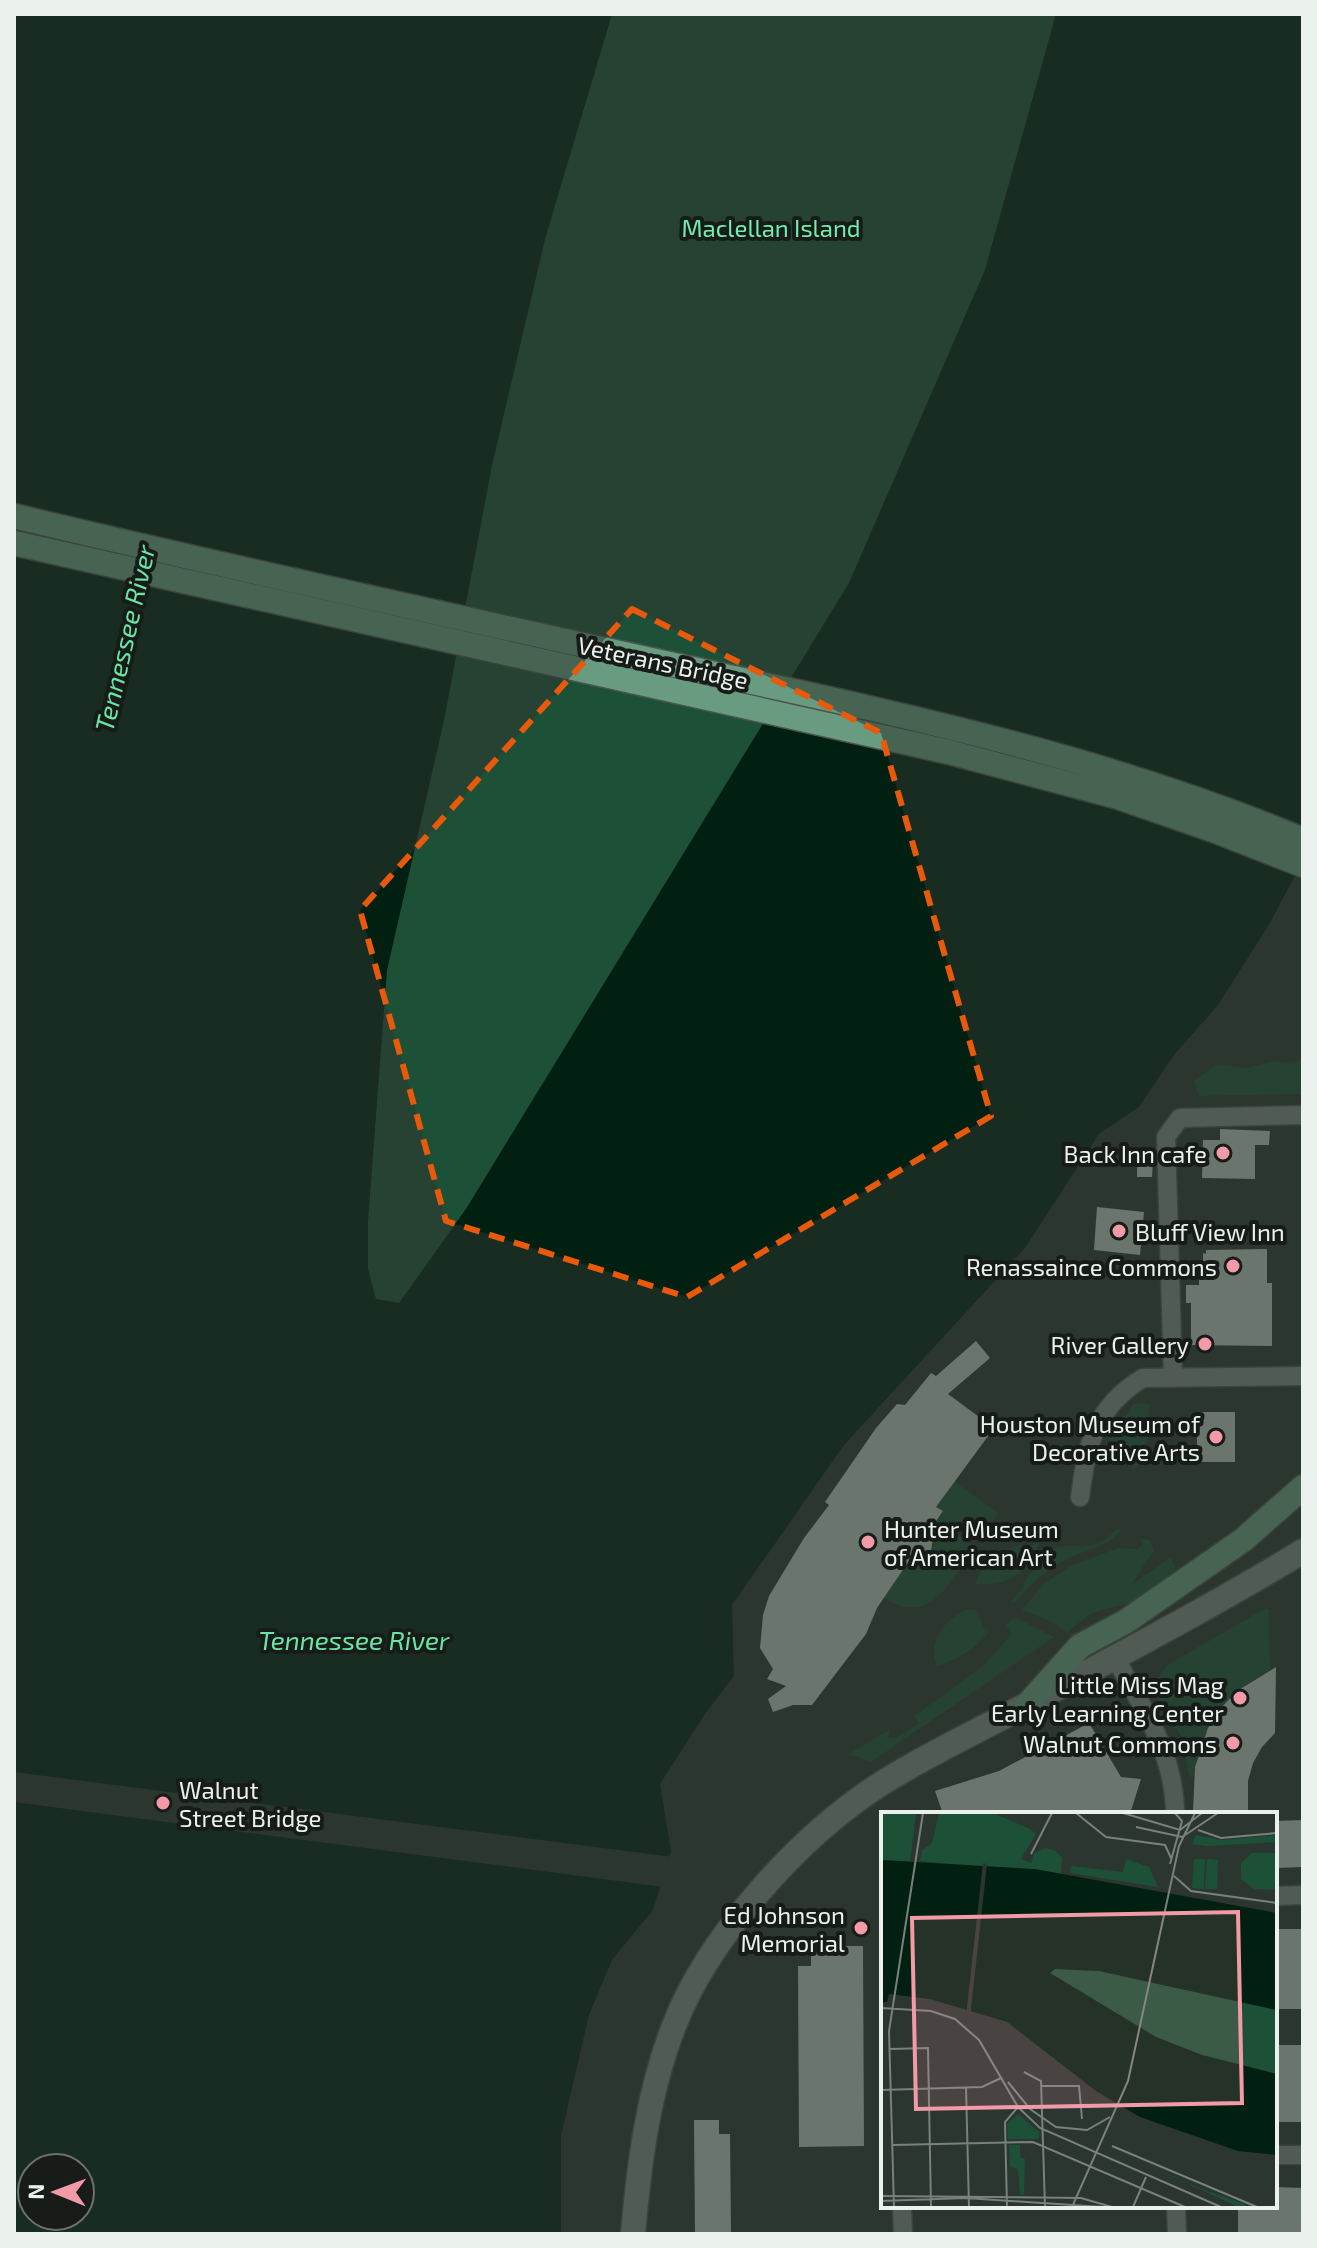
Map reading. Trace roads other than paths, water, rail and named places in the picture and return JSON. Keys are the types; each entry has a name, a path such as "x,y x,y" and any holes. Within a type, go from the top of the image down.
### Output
{"main road":[{"name":"Veterans Bridge","path":"14,516 204,562 882,710 990,737 1150,784 1303,840"},
{"name":"Veterans Bridge","path":"14,543 964,755 1142,805 1303,865"},
{"path":"1027,1705 1080,1646 1125,1622 1243,1540 1303,1487"},
{"path":"633,2234 647,2129 664,2056 679,2015 705,1967 746,1908 789,1859 849,1806 911,1766 1114,1656 1212,1607 1303,1551"}],"street":[{"path":"1173,1377 1166,1137 1180,1118 1303,1115"},
{"path":"1080,1497 1086,1449 1106,1408 1122,1390 1143,1378 1303,1376"},
{"path":"1114,1656 1165,1751 1174,1789 1175,1812"},
{"path":"1277,1896 1303,1895"},
{"path":"1277,2155 1303,2155"},
{"path":"902,2208 903,2234"},
{"path":"1176,2208 1177,2234"}],"water":[{"name":"Tennessee River","path":"14,14 612,14 545,239 492,465 444,720 387,970 368,1220 368,1269 376,1299 399,1303 466,1209 849,583 985,270 1056,14 1303,14 1303,860 1270,923 1218,1005 1174,1055 1139,1107 1099,1134 1025,1248 844,1445 732,1605 734,1676 705,1714 660,1784 671,1851 653,1910 612,1960 589,2015 561,2136 561,2234 14,2234"}],"place":[{"name":"Back Inn cafe","path":"1223,1153"},
{"name":"Bluff View Inn","path":"1119,1231"},
{"name":"Renassaince Commons","path":"1233,1266"},
{"name":"River Gallery","path":"1205,1344"},
{"name":"Houston Museum of Decorative Arts","path":"1216,1437"},
{"name":"Hunter Museum of American Art","path":"868,1542"},
{"name":"Little Miss Mag Early Learning Center","path":"1240,1698"},
{"name":"Walnut Commons","path":"1233,1743"},
{"name":"Walnut Street Bridge","path":"163,1803"},
{"name":"Ed Johnson Memorial","path":"861,1928"}],"park label":[{"name":"Maclellan Island","path":"771,227"}]}
